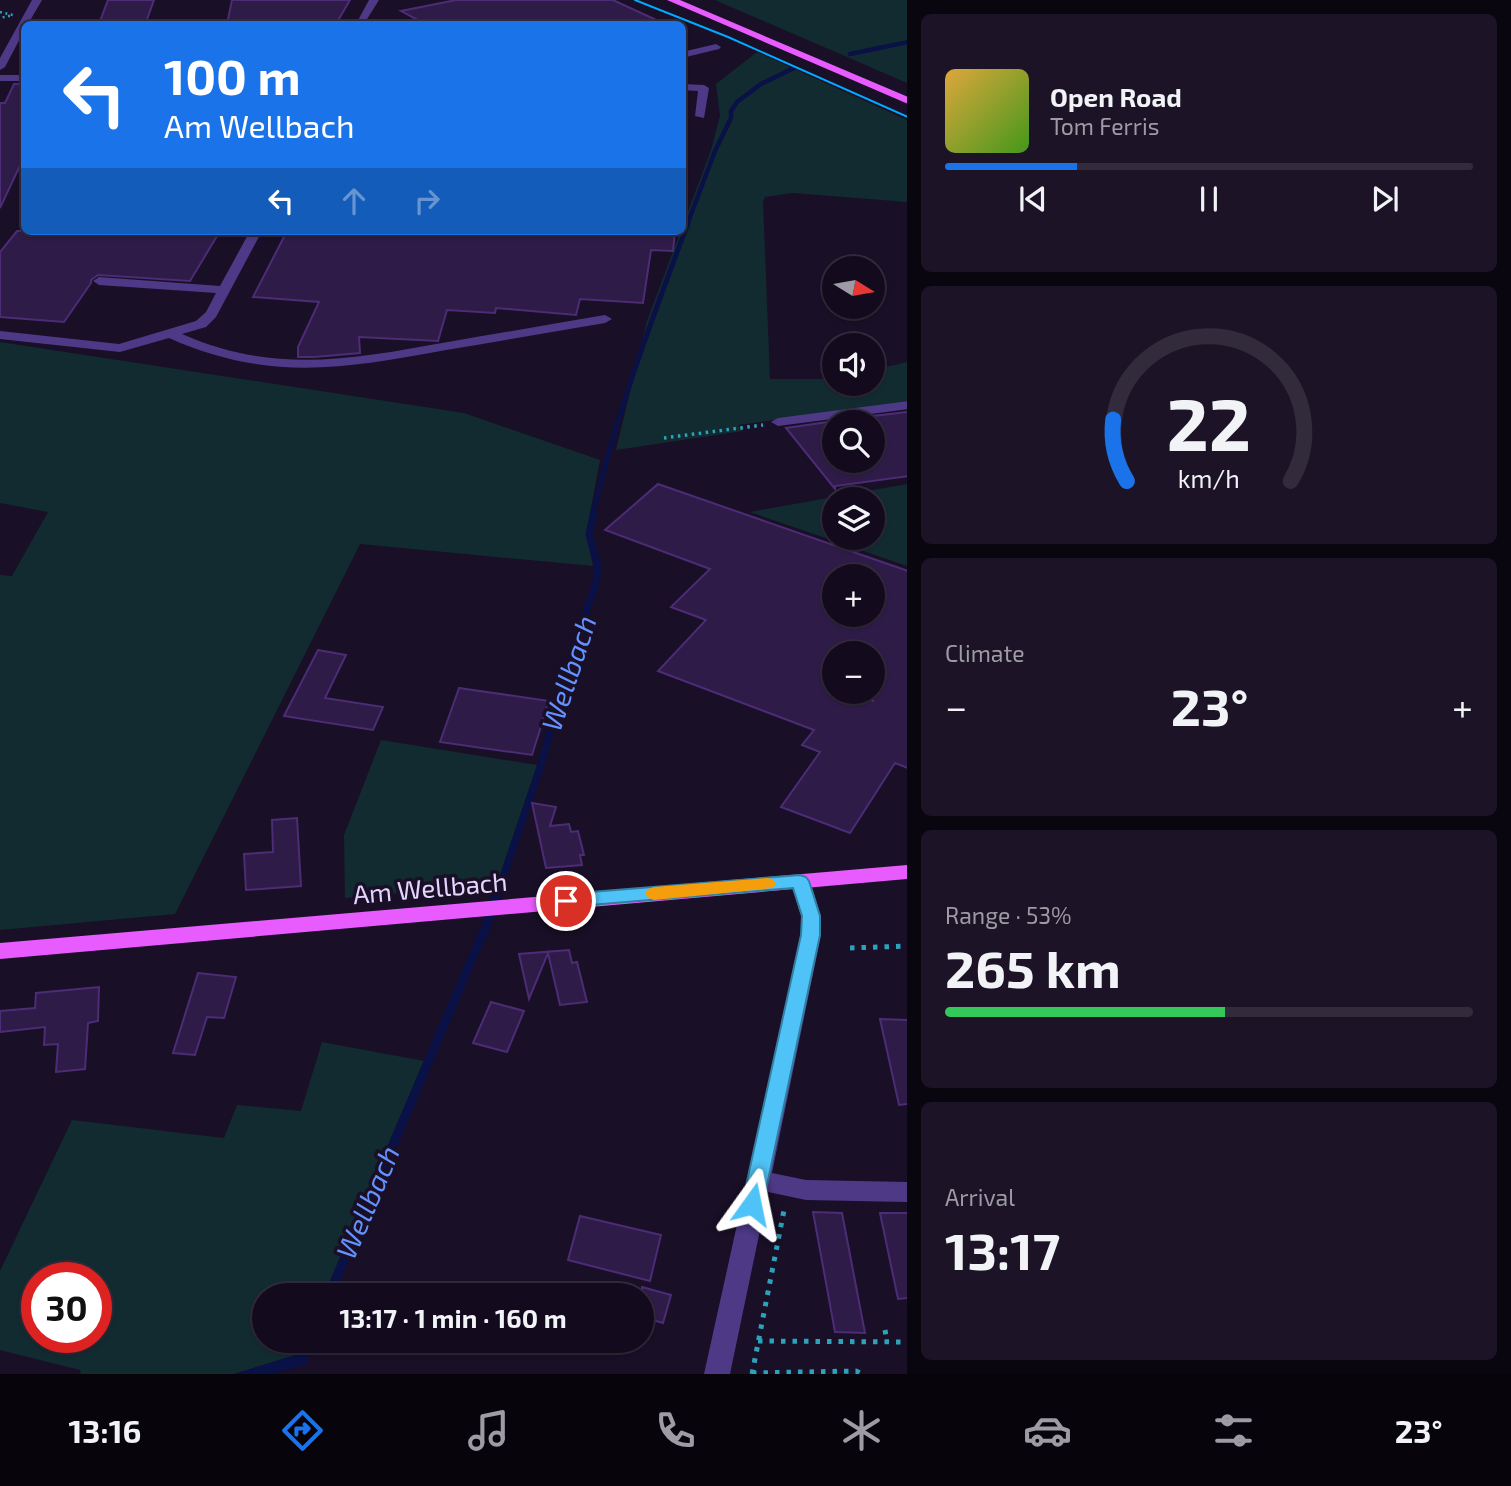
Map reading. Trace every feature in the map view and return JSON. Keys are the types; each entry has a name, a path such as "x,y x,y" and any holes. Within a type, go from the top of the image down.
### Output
{"main road":[{"path":"672,0 907,101"},
{"path":"696,0 907,91"},
{"name":"Am Wellbach","path":"0,951 907,872"}],"street":[{"path":"26,21 37,0"},
{"path":"362,21 374,0"},
{"path":"0,36 21,32"},
{"path":"6,62 21,32"},
{"path":"686,54 716,47"},
{"path":"0,78 21,78"},
{"path":"686,87 704,88 700,116"},
{"path":"0,335 120,348 171,334 207,319 254,235"},
{"path":"99,281 224,290"},
{"path":"171,334 208,352 271,364 303,366 373,360 605,319"},
{"path":"778,422 907,405"},
{"path":"717,1374 811,935 811,916 800,881"},
{"path":"758,1180 825,1191 907,1192"}],"path":[{"path":"0,12 13,15 0,18"},
{"path":"664,439 778,422"},
{"path":"850,948 907,946"},
{"path":"789,1187 752,1373 856,1371 862,1374"},
{"path":"885,1330 887,1342"},
{"path":"758,1341 907,1342"}],"green space":[{"path":"715,0 907,0 907,83"},
{"path":"757,52 907,120 907,202 793,193 765,197 763,202 770,379 822,379 822,396 885,396 885,367 907,362 907,402 848,410 822,410 822,414 738,425 743,431 616,450 647,321 679,235 686,235 686,217 711,150 720,116 716,84"},
{"path":"0,342 464,413 600,460 586,534 593,566 360,544 175,914 0,930 0,575 12,576 48,512 0,503"},
{"path":"907,484 907,566 860,550 885,550 885,488"},
{"path":"822,499 822,537 750,512"},
{"path":"381,740 537,765 497,884 345,898 344,835"},
{"path":"322,1042 424,1061 329,1283 252,1283 252,1353 299,1354 234,1374 81,1374 80,1370 0,1350 0,1271 72,1120 224,1138 237,1105 301,1111"}],"water":[{"path":"489,930 339,1283 329,1283 479,931"},
{"path":"310,1353 305,1365 273,1374 234,1374"}],"building":[{"path":"108,0 154,0 146,21 100,21"},
{"path":"232,0 350,0 338,21 228,21"},
{"path":"456,0 613,0 658,21 419,21 401,11"},
{"path":"14,84 21,84 21,163 0,208 0,103 5,103"},
{"path":"17,231 21,231 21,235 218,235 190,281 98,275 91,280 64,322 0,317 0,252"},
{"path":"285,235 675,235 673,251 651,250 643,303 580,299 576,315 496,308 495,313 447,310 438,341 359,337 360,353 298,357 298,347 319,302 253,297"},
{"path":"907,412 907,476 833,487 822,473 885,473 885,415"},
{"path":"822,423 822,473 786,428"},
{"path":"658,484 822,541 822,550 848,550 907,571 907,768 895,763 850,833 781,807 820,752 802,745 814,730 658,671 706,620 671,607 710,569 605,530"},
{"path":"318,650 346,655 325,698 383,707 373,730 284,716"},
{"path":"459,688 549,701 532,755 440,742"},
{"path":"532,803 556,807 550,826 569,824 571,832 578,831 584,855 580,855 582,865 546,868"},
{"path":"297,818 301,886 246,890 244,854 273,852 272,820"},
{"path":"569,950 572,963 577,962 587,1002 560,1005 548,953 529,999 519,954"},
{"path":"198,973 236,977 224,1018 207,1017 195,1055 173,1053"},
{"path":"99,987 98,1021 88,1023 85,1069 56,1072 58,1044 44,1045 45,1027 0,1032 0,1011 35,1008 36,993"},
{"path":"491,1002 524,1011 507,1052 473,1043"},
{"path":"880,1019 907,1020 907,1104 899,1105"},
{"path":"813,1212 842,1213 865,1333 835,1332"},
{"path":"880,1213 907,1213 907,1298 898,1299"},
{"path":"580,1216 661,1235 650,1281 568,1260"},
{"path":"654,1290 671,1295 663,1323 654,1320"}],"waterway":[{"name":"Wellbach","path":"850,54 907,42"},
{"name":"Wellbach","path":"687,225 715,151 731,118 731,111 737,102 761,84 794,68"},
{"name":"Wellbach","path":"686,228 688,223"},
{"name":"Wellbach","path":"593,514 624,403 684,235"},
{"name":"Wellbach","path":"499,889 541,765 571,655 596,583 598,567 589,534 594,513"},
{"name":"Wellbach","path":"483,936 499,888"}],"tram line":[{"path":"635,0 728,37 907,117"}],"slow traffic":[{"path":"654,893 767,884"}],"route":[{"path":"566,901 800,881 811,916 811,935 752,1204"}]}
